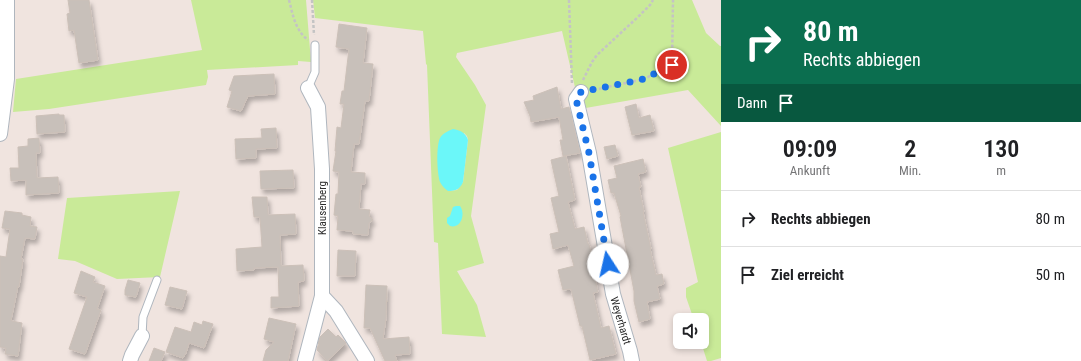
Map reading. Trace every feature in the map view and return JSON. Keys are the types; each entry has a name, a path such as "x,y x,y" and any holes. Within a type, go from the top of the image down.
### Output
{"street":[{"path":"0,134 7,79 7,0"},
{"name":"Klausenberg","path":"305,361 322,296 322,169 318,107 308,88"},
{"name":"Weyerhardt","path":"581,92 576,99 589,153 613,294 632,361"},
{"path":"322,296 336,311 367,361"},
{"path":"130,361 142,336"}],"lane":[{"name":"Klausenberg","path":"308,88 315,72 315,45"},
{"path":"142,336 143,317 157,280"}],"path":[{"path":"289,0 294,21 302,36 315,45"},
{"path":"312,0 315,45"},
{"path":"569,0 572,87 581,92 644,79 672,65 673,0"},
{"path":"581,92 583,80 592,62 639,16 653,0"}],"green space":[{"path":"191,0 306,0 311,62 298,61 298,65 207,70 208,77 206,85 49,109 13,112 16,79 202,50"},
{"path":"313,0 692,0 706,33 721,46 721,126 688,90 580,109 562,31 457,53 456,57 475,85 486,105 471,216 484,263 457,271 477,305 486,337 442,334 438,243 434,242 427,65 423,31 315,18","holes":["464,133 468,140 463,182 457,190 448,191"]},
{"path":"721,132 721,358 711,361 707,361 703,349 709,349 709,313 692,313 686,297 686,288 698,282 668,148"},
{"path":"180,191 160,277 117,279 75,261 58,259 67,198"}],"water":[{"path":"453,129 462,132 466,135 468,140 463,182 457,189 448,191 442,185 439,178 437,160 438,147 441,136"},
{"path":"460,206 462,209 462,217 460,223 450,226 447,223 447,218 450,216 453,207"}],"building":[{"path":"68,0 89,0 98,60 79,63 74,30 69,31 67,14 70,13"},
{"path":"339,24 367,28 363,63 373,64 369,101 365,101 359,144 354,144 351,172 365,173 365,184 361,184 359,209 370,210 369,216 373,220 369,223 368,235 353,234 353,231 337,230 338,216 334,215 336,194 338,194 339,172 333,171 337,127 341,128 344,104 340,104 342,91 344,91 349,49 336,47"},
{"path":"274,74 275,94 248,96 241,111 227,107 232,91 229,90 234,76"},
{"path":"557,87 561,109 569,107 580,153 563,156 560,140 563,140 559,117 531,122 524,102 534,100 533,96"},
{"path":"636,104 639,118 650,115 654,131 632,135 625,107"},
{"path":"64,115 65,132 37,134 36,116"},
{"path":"276,128 277,148 256,149 256,158 236,159 235,139 262,138 261,129"},
{"path":"39,138 40,153 36,153 37,178 58,177 59,193 26,195 26,180 11,181 10,168 19,168 18,147 28,146 28,139"},
{"path":"615,145 618,156 607,159 604,147"},
{"path":"566,156 575,200 568,202 575,229 584,227 592,256 590,256 598,292 593,293 601,328 609,326 616,354 590,360 571,289 563,290 558,270 574,266 568,245 553,249 550,234 559,232 551,198 559,196 551,160"},
{"path":"643,159 646,172 638,174 641,187 639,187 643,212 656,275 662,274 664,284 657,286 660,299 647,302 650,319 639,322 634,301 634,291 621,216 614,193 611,193 608,180 617,178 614,166"},
{"path":"293,170 294,188 261,189 260,171"},
{"path":"252,197 267,197 268,215 295,214 296,234 280,235 281,266 303,265 304,281 298,282 299,306 271,308 271,297 279,297 278,267 254,268 254,270 237,271 236,249 262,247 260,217 254,217"},
{"path":"5,211 22,213 22,215 31,217 30,226 37,227 35,239 25,238 21,259 23,259 19,287 18,286 11,320 22,323 18,356 5,354 6,348 0,347 0,256 6,257 10,229 2,228"},
{"path":"338,250 356,251 355,276 337,276"},
{"path":"81,271 95,277 93,282 105,286 97,309 101,310 85,354 69,349 87,297 74,293"},
{"path":"128,280 140,283 136,297 125,295"},
{"path":"366,285 387,286 386,318 383,339 409,337 410,354 395,355 397,361 385,361 370,328 364,328"},
{"path":"170,287 187,291 182,309 165,305"},
{"path":"269,318 296,324 288,361 263,361 266,350 274,342 264,339"},
{"path":"203,321 213,324 204,348 189,343 183,358 166,352 175,327 191,332 194,322 202,325"},
{"path":"328,329 336,337 338,335 346,343 327,361 317,350 320,337"},
{"path":"154,348 165,352 161,361 149,361"}],"route":[{"path":"608,264 589,153 576,99 581,92 644,79 672,65"}]}
